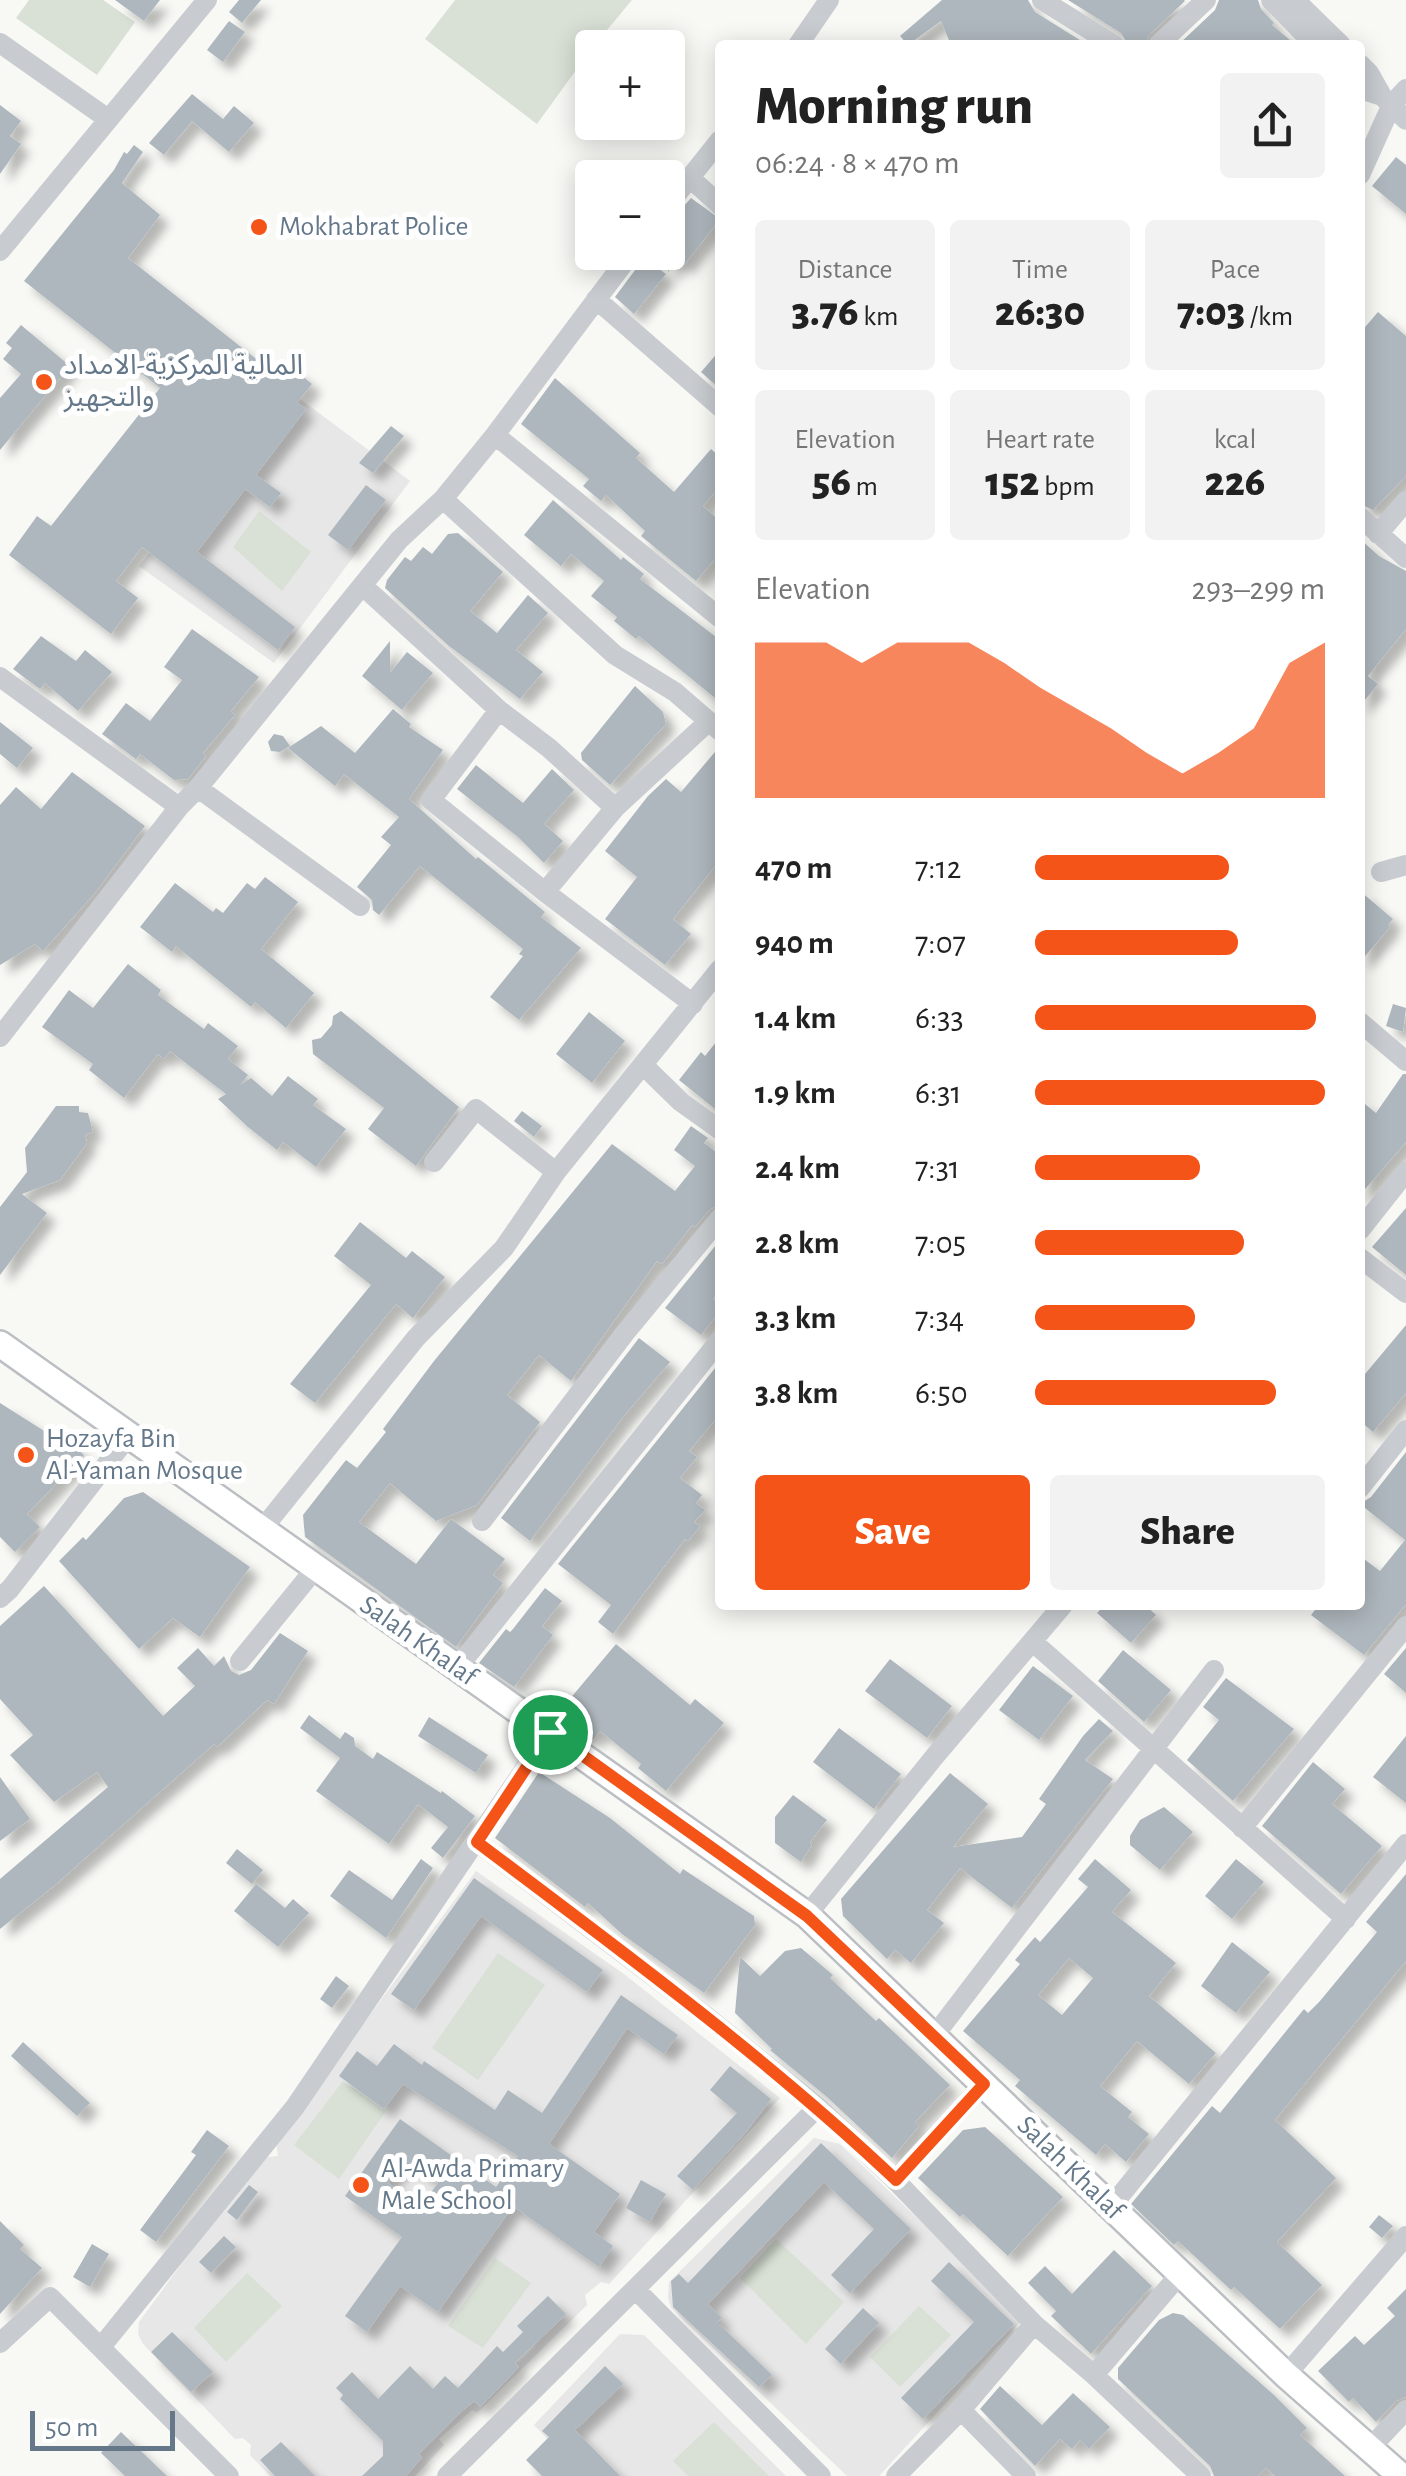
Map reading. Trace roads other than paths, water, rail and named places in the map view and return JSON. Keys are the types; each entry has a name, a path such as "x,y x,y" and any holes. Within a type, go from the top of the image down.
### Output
{"main road":[{"name":"Salah Khalaf","path":"0,1344 807,1916 1393,2474"}],"street":[{"path":"0,252 206,0"},
{"path":"801,40 829,0"},
{"path":"1042,0 1106,40"},
{"path":"1163,40 1206,0"},
{"path":"1271,0 1309,40"},
{"path":"1294,0 1335,40"},
{"path":"0,43 108,120"},
{"path":"1365,69 1396,102"},
{"path":"1365,91 1396,102"},
{"path":"1365,166 1396,102"},
{"path":"685,182 715,146"},
{"path":"689,177 715,200"},
{"path":"0,1037 179,806 198,788 400,540 443,499 496,435 618,270"},
{"path":"596,299 715,403"},
{"path":"496,435 715,614"},
{"path":"443,499 614,654 675,692 714,727 614,808 545,892"},
{"path":"1378,534 1406,501"},
{"path":"1365,522 1406,558"},
{"path":"364,587 614,808"},
{"path":"0,677 179,806"},
{"path":"499,710 430,800 693,1004"},
{"path":"198,788 360,906"},
{"path":"1381,872 1406,865"},
{"path":"263,1528 416,1338 504,1248 556,1172 715,975"},
{"path":"1365,1026 1406,1061"},
{"path":"643,1065 681,1102 715,1126"},
{"path":"434,1162 476,1110 556,1172"},
{"path":"1365,1224 1406,1172"},
{"path":"482,1521 625,1333 715,1224"},
{"path":"1365,1262 1406,1293"},
{"path":"457,1668 715,1346"},
{"path":"1365,1482 1406,1430"},
{"path":"0,1598 130,1434"},
{"path":"240,1661 315,1568"},
{"path":"807,1916 1059,1610"},
{"path":"1242,1828 1406,1626"},
{"path":"1033,1642 1346,1919"},
{"path":"934,2036 1214,1670"},
{"path":"100,2348 295,2107 550,1732"},
{"path":"477,1842 818,2107 896,2180 1034,2324 1094,2374 1201,2476"},
{"path":"1110,2208 1406,1844"},
{"path":"896,2180 984,2084"},
{"path":"447,2476 818,2107"},
{"path":"1286,2375 1406,2236"},
{"path":"1094,2374 1180,2274"},
{"path":"636,2290 820,2476"},
{"path":"1,2339 50,2296 229,2476"},
{"path":"896,2476 961,2410 1034,2324"},
{"path":"961,2410 1026,2476"},
{"path":"1368,2449 1406,2410"}],"place":[{"name":"Mokhabrat Police","path":"259,227"},
{"name":"المالية المركزية-الامداد والتجهيز","path":"44,382"},
{"name":"Hozayfa Bin Al-Yaman Mosque","path":"26,1455"},
{"name":"Al-Awda Primary Male School","path":"361,2185"}]}
